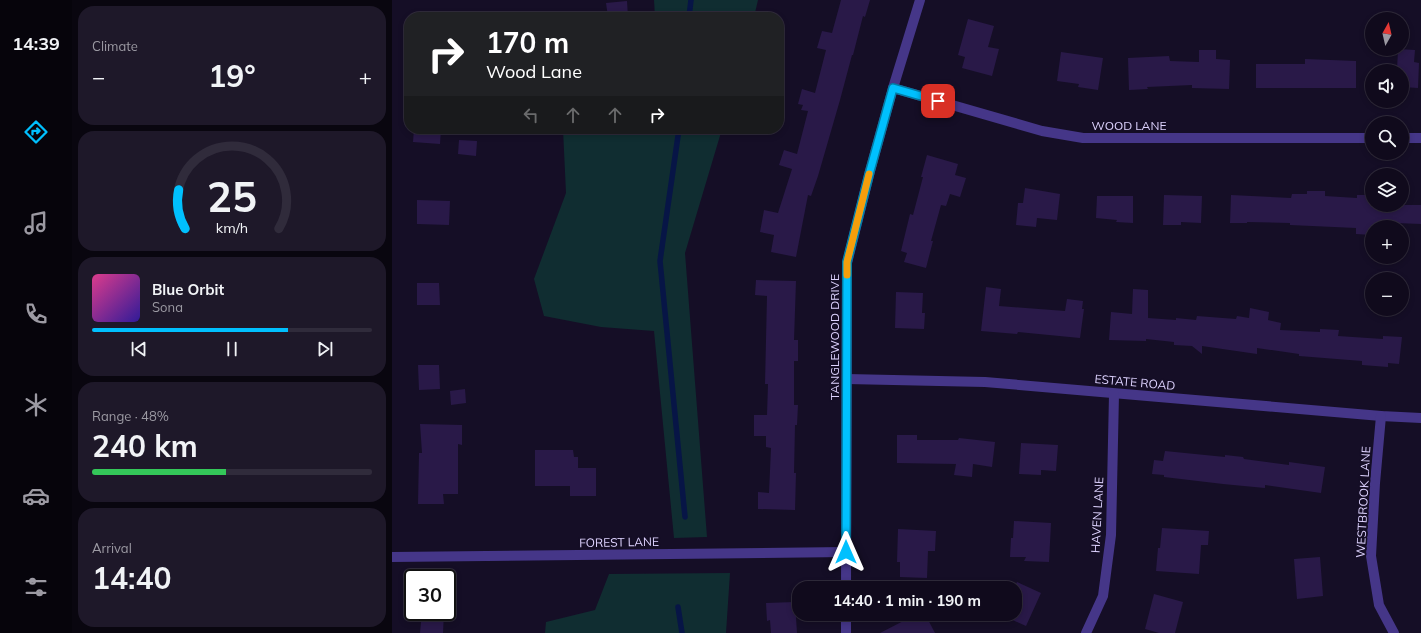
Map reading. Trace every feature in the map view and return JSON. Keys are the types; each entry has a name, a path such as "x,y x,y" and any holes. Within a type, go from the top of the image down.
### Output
{"street":[{"name":"TANGLEWOOD DRIVE","path":"846,581 847,262 893,88 920,0"},
{"name":"WOOD LANE","path":"893,88 1042,131 1082,138 1365,138"},
{"path":"1409,138 1421,138"},
{"name":"ESTATE ROAD","path":"847,379 985,382 1114,394 1421,418"},
{"name":"HAVEN LANE","path":"1086,633 1103,596 1111,535 1114,394"},
{"name":"WESTBROOK LANE","path":"1381,416 1375,483 1371,556 1379,605 1394,633"},
{"name":"FOREST LANE","path":"392,557 846,552"},
{"path":"846,621 846,633"}],"green space":[{"path":"654,0 758,0 755,12 655,12"},
{"path":"563,134 721,134 685,253 707,537 674,538 654,331 601,327 544,316 534,279 566,193"},
{"path":"730,573 726,633 545,633 546,622 595,610 609,574"}],"building":[{"path":"841,0 870,0 865,17 863,16 818,176 811,196 808,195 796,257 771,252 774,235 760,232 764,210 778,213 792,169 779,165 784,150 797,154 808,111 801,110 803,105 798,104 802,89 815,93 826,50 817,48 822,31 832,33"},
{"path":"627,1 628,12 607,12 606,3"},
{"path":"968,19 994,26 988,47 999,49 992,76 962,68 965,57 958,55"},
{"path":"1199,50 1216,50 1216,59 1230,60 1229,89 1192,88 1192,85 1147,87 1148,89 1129,90 1128,58 1169,56 1170,61 1199,62"},
{"path":"1409,50 1415,50 1414,62 1419,63 1418,88 1409,87 1409,64 1397,64 1398,56 1409,56"},
{"path":"1061,52 1103,58 1098,90 1078,87 1079,84 1057,81"},
{"path":"1305,59 1356,61 1356,88 1256,88 1256,64 1305,64"},
{"path":"414,134 441,134 440,144 413,142"},
{"path":"459,140 477,141 476,156 458,154"},
{"path":"927,155 958,164 955,175 966,178 960,197 950,194 946,206 941,205 931,241 933,241 926,268 904,262 907,253 901,251 910,214 913,215"},
{"path":"1025,188 1060,194 1057,220 1037,218 1036,227 1016,225 1018,203 1023,203"},
{"path":"1307,191 1325,191 1325,196 1357,198 1357,195 1365,195 1365,212 1409,212 1409,205 1421,205 1421,224 1409,224 1409,220 1365,220 1365,235 1356,234 1356,228 1290,225 1290,223 1230,223 1231,195 1291,198 1292,194 1307,194"},
{"path":"1164,195 1202,196 1201,223 1181,222 1181,225 1163,225"},
{"path":"1097,196 1133,196 1133,223 1116,222 1117,220 1096,218"},
{"path":"417,200 450,201 449,225 417,224"},
{"path":"756,280 796,281 794,340 798,340 798,361 794,361 794,405 798,405 797,425 795,425 795,510 758,509 758,492 769,493 771,448 766,447 766,436 754,436 754,415 767,415 768,384 765,384 767,296 755,295"},
{"path":"417,283 439,283 440,305 417,305"},
{"path":"986,287 1001,289 999,306 1065,311 1067,299 1083,301 1082,309 1084,309 1080,338 1018,332 1017,334 981,331"},
{"path":"1133,289 1148,290 1148,318 1196,320 1197,316 1236,319 1237,316 1249,318 1250,308 1269,312 1268,320 1281,323 1280,330 1320,332 1320,329 1339,330 1338,336 1383,339 1383,336 1402,337 1399,364 1388,363 1388,367 1362,365 1362,361 1299,356 1299,354 1257,348 1257,354 1202,346 1202,354 1192,346 1174,345 1174,342 1146,339 1146,341 1109,340 1111,312 1132,314"},
{"path":"896,292 923,293 922,313 925,313 924,329 895,328"},
{"path":"418,365 439,365 440,389 419,390"},
{"path":"465,389 466,403 451,405 450,391"},
{"path":"420,424 462,425 462,445 458,444 458,494 443,494 444,504 418,504 419,453 422,453"},
{"path":"897,435 917,435 917,440 958,440 959,438 995,442 992,467 973,464 972,477 954,475 956,464 897,463"},
{"path":"1021,443 1058,445 1056,471 1041,470 1041,475 1019,474"},
{"path":"535,450 573,450 574,457 578,457 578,468 596,468 596,496 570,496 570,486 535,486"},
{"path":"1165,451 1225,457 1225,455 1289,465 1289,462 1325,467 1321,493 1265,485 1265,488 1223,484 1164,477 1164,475 1152,474 1154,460 1163,461"},
{"path":"1014,521 1051,523 1049,562 1024,561 1026,557 1010,557"},
{"path":"1162,528 1209,531 1208,545 1201,545 1199,574 1156,571"},
{"path":"898,529 936,531 935,551 928,551 927,578 900,577 900,562 897,562"},
{"path":"1320,557 1323,596 1297,599 1294,559"},
{"path":"1022,584 1041,593 1026,626 1015,621 1022,621"},
{"path":"1154,594 1183,602 1175,633 1159,633 1145,629"},
{"path":"792,602 792,621 796,621 797,633 771,633 770,620 767,621 766,603"},
{"path":"421,621 444,621 443,633 420,633"},
{"path":"903,621 929,621 935,633 880,633"}],"waterway":[{"path":"690,12 691,0"},
{"path":"678,134 660,261 685,517"},
{"path":"678,607 682,633"}],"slow traffic":[{"path":"847,275 847,262 869,174"}],"route":[{"path":"846,552 847,262 893,88 938,101"}]}
